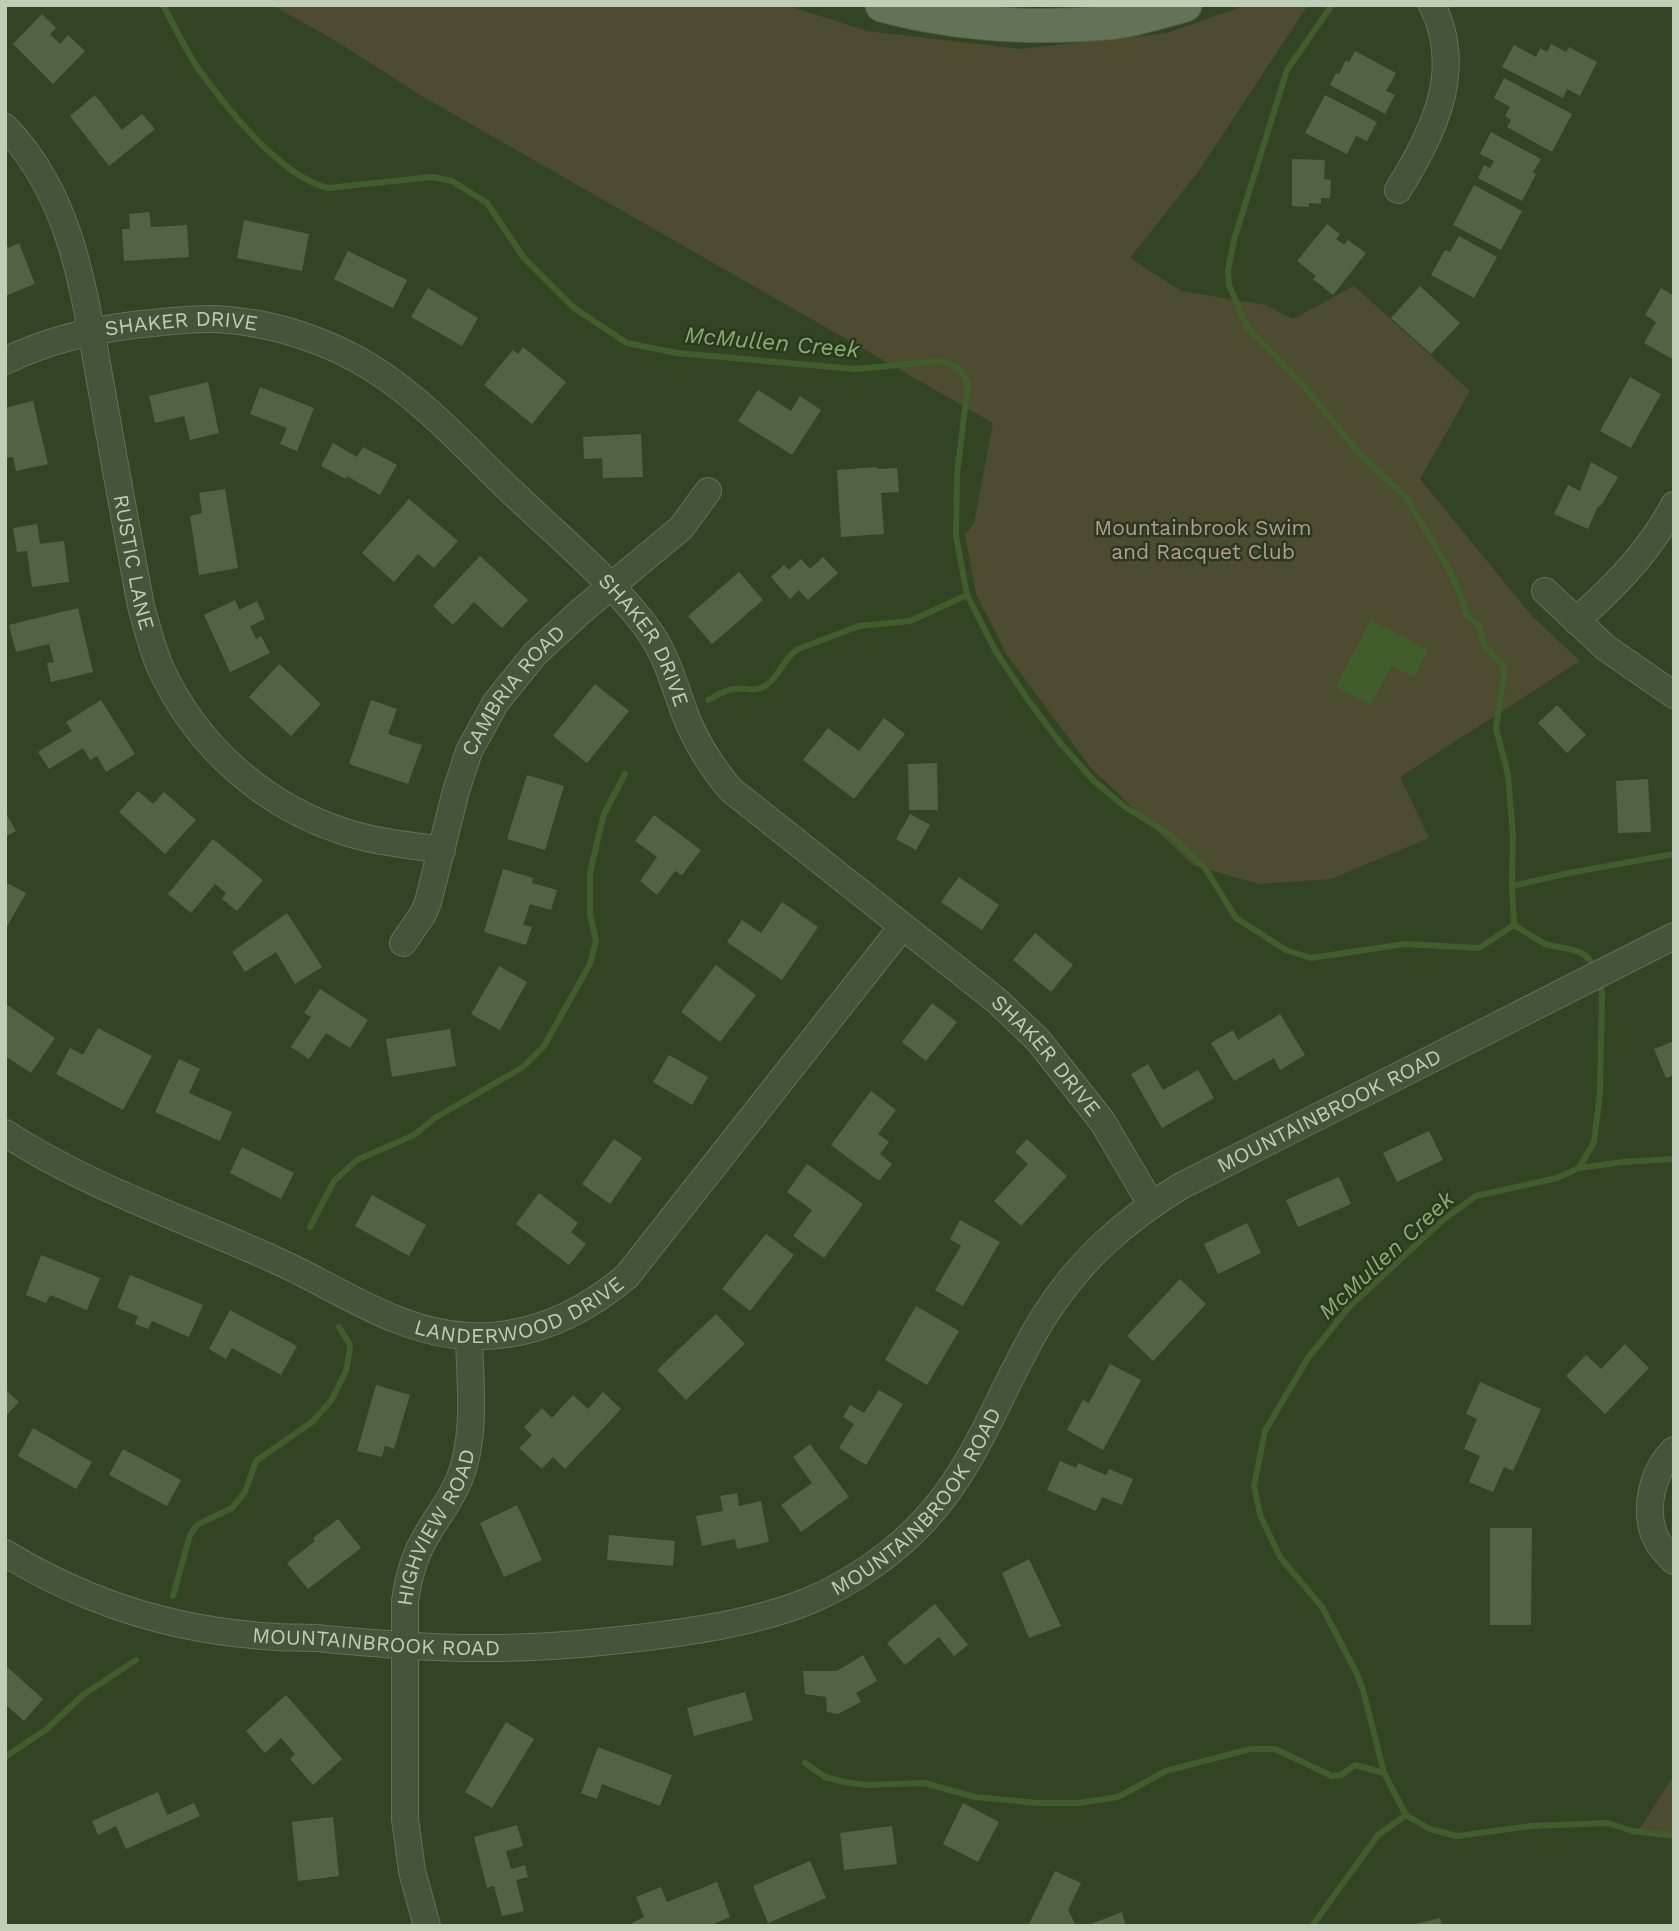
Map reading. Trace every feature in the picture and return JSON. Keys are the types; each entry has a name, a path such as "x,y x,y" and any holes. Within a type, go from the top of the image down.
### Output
{"main road":[{"path":"882,5 910,13 999,26 1108,23 1185,5"}],"street":[{"path":"1398,190 1432,130 1445,86 1447,62 1444,41 1432,5"},
{"name":"RUSTIC LANE","path":"5,127 38,169 59,206 76,257 141,606 159,665 173,693 195,727 222,758 279,803 314,821 344,832 442,850"},
{"name":"SHAKER DRIVE","path":"5,361 44,344 91,331 215,319 255,324 298,334 338,350 376,371 411,397 609,586 643,622 663,654 696,738 721,778 743,802 996,1000 1057,1062 1102,1121 1151,1205"},
{"name":"CAMBRIA ROAD","path":"402,943 423,914 469,751 496,702 535,654 609,586 681,528 708,491"},
{"path":"1576,621 1617,584 1647,550 1674,505"},
{"path":"1545,591 1606,648 1674,695"},
{"path":"1641,674 1664,695 1674,709"},
{"name":"LANDERWOOD DRIVE","path":"5,1132 73,1172 270,1257 398,1321 427,1330 469,1336 500,1335 540,1328 572,1315 601,1298 627,1276 902,926"},
{"name":"MOUNTAINBROOK ROAD","path":"5,1553 65,1585 121,1607 177,1624 229,1633 405,1646 496,1648 583,1644 671,1634 757,1617 810,1600 857,1575 891,1552 921,1524 947,1492 984,1433 1035,1332 1065,1285 1105,1241 1151,1205 1181,1186 1674,936"},
{"name":"HIGHVIEW ROAD","path":"427,1926 412,1871 405,1819 405,1601 413,1566 424,1540 456,1487 467,1449 469,1336"},
{"path":"1674,1451 1658,1471 1653,1487 1651,1517 1657,1540 1674,1562"}],"green space":[{"name":"Mountainbrook Swim and Racquet Club","path":"272,5 786,5 867,31 1020,49 1167,33 1247,5 1308,5 1198,172 1130,258 1181,291 1266,305 1293,319 1354,286 1470,391 1420,479 1532,616 1580,661 1400,777 1429,838 1331,879 1259,884 1193,865 1091,768 1007,655 976,594 965,535 974,523 993,423 420,95 336,41"},
{"path":"1674,1775 1674,1836 1639,1830"}],"shaded area":[{"path":"1371,620 1428,650 1414,677 1392,666 1370,705 1335,687"}],"building":[{"path":"42,14 56,28 50,34 60,44 68,35 85,51 53,84 13,44"},
{"path":"1551,44 1566,52 1569,47 1597,62 1580,96 1567,89 1563,98 1502,67 1514,45 1536,57 1540,48 1547,52"},
{"path":"1355,51 1396,73 1386,91 1395,95 1385,114 1330,85 1336,73 1339,74 1346,60 1349,62"},
{"path":"1504,78 1572,114 1552,152 1507,127 1511,120 1505,116 1510,107 1494,98"},
{"path":"95,95 122,130 142,114 155,129 109,166 70,116"},
{"path":"1325,95 1377,122 1367,141 1356,136 1347,154 1305,133"},
{"path":"1491,132 1541,159 1522,201 1478,178 1484,165 1490,168 1494,161 1480,154"},
{"path":"1292,159 1325,160 1324,179 1331,180 1330,198 1321,198 1321,204 1309,203 1309,207 1292,206"},
{"path":"1474,185 1522,211 1501,250 1453,225"},
{"path":"149,212 151,227 187,225 189,257 124,261 122,229 130,229 129,214"},
{"path":"244,220 309,234 302,271 237,258"},
{"path":"1327,224 1340,234 1336,239 1344,245 1348,240 1366,253 1333,295 1313,279 1316,276 1297,261"},
{"path":"1459,236 1497,257 1474,298 1431,275 1445,250 1450,252"},
{"path":"5,240 8,248 19,243 35,284 5,296"},
{"path":"348,251 407,280 393,308 334,279"},
{"path":"1420,286 1460,323 1431,354 1391,318"},
{"path":"428,288 478,318 462,346 411,317"},
{"path":"1661,288 1674,296 1674,360 1644,343 1656,322 1645,315"},
{"path":"523,347 566,382 532,424 484,385 513,350 518,354"},
{"path":"1630,377 1661,394 1631,448 1600,431"},
{"path":"208,382 219,433 190,440 184,416 155,423 149,396"},
{"path":"260,387 314,408 297,451 280,444 287,428 250,414"},
{"path":"758,390 791,411 800,396 821,410 792,455 738,421"},
{"path":"33,401 48,464 16,471 13,457 5,458 5,408"},
{"path":"641,434 643,477 603,478 602,458 584,459 583,437"},
{"path":"333,443 357,457 363,447 397,465 380,495 347,476 346,479 321,466"},
{"path":"1591,462 1618,477 1597,508 1588,529 1554,514 1568,485 1580,491"},
{"path":"897,468 899,492 881,493 884,534 841,537 837,470"},
{"path":"225,489 238,568 199,575 190,516 202,513 199,493"},
{"path":"409,499 458,541 434,568 418,554 394,582 362,553"},
{"path":"37,524 40,544 64,541 69,582 32,587 27,551 17,552 13,528"},
{"path":"480,556 528,600 502,628 474,602 453,625 433,606"},
{"path":"823,557 838,573 808,600 799,590 790,599 771,577 784,565 789,570 801,559 810,569"},
{"path":"739,572 763,600 712,644 688,616"},
{"path":"235,600 239,610 257,601 265,619 250,626 256,639 261,636 270,653 230,672 204,615"},
{"path":"78,608 93,672 51,682 47,663 54,662 49,644 16,652 9,625"},
{"path":"279,664 321,704 291,736 249,697"},
{"path":"595,684 629,711 587,763 553,736"},
{"path":"101,700 135,754 106,772 97,756 90,760 83,748 49,769 38,752 72,731 66,722"},
{"path":"371,700 397,709 388,734 422,745 408,784 349,764"},
{"path":"1557,705 1586,735 1567,753 1538,723"},
{"path":"884,718 905,734 854,799 803,760 828,728 859,751"},
{"path":"937,763 938,810 909,810 908,764"},
{"path":"527,775 564,786 545,850 507,839"},
{"path":"1648,779 1651,832 1618,833 1616,781"},
{"path":"138,791 153,804 164,792 196,820 165,854 119,812"},
{"path":"5,812 16,831 5,837"},
{"path":"910,814 930,825 916,850 896,839"},
{"path":"654,815 701,850 682,875 675,871 657,895 640,881 657,857 635,841"},
{"path":"213,839 263,880 237,911 222,899 226,893 215,884 191,913 168,894"},
{"path":"503,869 533,878 532,883 557,890 551,910 530,904 523,925 532,927 526,945 484,932"},
{"path":"959,877 999,905 982,930 941,902"},
{"path":"5,882 26,893 5,930"},
{"path":"782,902 818,927 782,980 727,942 742,920 761,933"},
{"path":"287,913 322,967 295,984 276,952 245,972 232,952"},
{"path":"1035,933 1073,965 1051,992 1013,960"},
{"path":"716,965 756,995 720,1042 681,1012"},
{"path":"499,966 527,982 500,1030 471,1014"},
{"path":"320,989 368,1020 350,1048 326,1033 309,1059 291,1047 311,1017 304,1013"},
{"path":"932,1003 957,1022 926,1061 902,1042"},
{"path":"6,1004 55,1038 31,1073 5,1056"},
{"path":"1280,1014 1305,1055 1280,1070 1274,1058 1234,1081 1211,1043 1233,1030 1238,1040"},
{"path":"98,1028 152,1056 123,1110 56,1074 70,1048 83,1055"},
{"path":"450,1029 456,1066 392,1077 386,1039"},
{"path":"1674,1041 1674,1075 1666,1078 1654,1049"},
{"path":"669,1055 708,1077 692,1105 653,1082"},
{"path":"179,1059 200,1069 189,1093 232,1112 220,1141 155,1112"},
{"path":"1148,1064 1163,1090 1198,1070 1214,1098 1162,1128 1131,1074"},
{"path":"871,1091 896,1110 878,1134 889,1142 880,1154 892,1164 879,1181 831,1145"},
{"path":"1429,1131 1443,1160 1397,1182 1383,1153"},
{"path":"614,1139 642,1158 610,1204 582,1184"},
{"path":"1027,1139 1067,1176 1021,1226 994,1201 1028,1164 1015,1152"},
{"path":"242,1147 294,1173 281,1199 230,1173"},
{"path":"807,1164 863,1204 824,1258 793,1236 812,1210 787,1192"},
{"path":"1339,1177 1351,1204 1298,1227 1286,1200"},
{"path":"539,1193 578,1223 571,1232 586,1244 569,1265 516,1224"},
{"path":"372,1195 426,1225 409,1256 355,1226"},
{"path":"960,1220 1000,1242 963,1306 935,1290 961,1246 950,1239"},
{"path":"1247,1223 1261,1253 1218,1274 1204,1244"},
{"path":"766,1234 794,1255 750,1311 722,1289"},
{"path":"41,1255 100,1278 87,1310 50,1295 46,1303 26,1295"},
{"path":"130,1275 203,1305 189,1337 152,1321 148,1329 135,1324 138,1316 117,1308"},
{"path":"1180,1279 1206,1304 1153,1361 1127,1336"},
{"path":"916,1306 959,1331 927,1385 885,1360"},
{"path":"230,1310 297,1346 281,1375 232,1348 226,1359 209,1349"},
{"path":"716,1314 745,1344 686,1400 657,1370"},
{"path":"1625,1344 1649,1368 1605,1414 1566,1376 1586,1355 1601,1369"},
{"path":"1110,1364 1141,1380 1103,1450 1067,1430 1083,1400 1089,1403"},
{"path":"1480,1382 1541,1409 1513,1471 1504,1467 1493,1492 1469,1482 1480,1456 1464,1449 1477,1419 1466,1414"},
{"path":"376,1385 410,1395 394,1449 385,1446 382,1457 357,1451"},
{"path":"5,1389 19,1402 5,1417"},
{"path":"879,1390 903,1404 866,1465 839,1448 854,1424 843,1417 850,1405 864,1413"},
{"path":"603,1392 621,1409 565,1469 553,1457 542,1469 519,1448 532,1435 524,1427 542,1408 552,1418 573,1395 588,1409"},
{"path":"33,1428 92,1462 76,1489 18,1456"},
{"path":"810,1444 849,1497 801,1532 781,1505 812,1483 793,1457"},
{"path":"123,1449 181,1480 167,1506 109,1475"},
{"path":"1060,1461 1076,1468 1078,1463 1106,1475 1109,1469 1133,1479 1122,1505 1102,1497 1096,1511 1047,1490"},
{"path":"737,1493 739,1506 761,1501 769,1542 737,1549 735,1539 702,1546 696,1516 723,1511 720,1496"},
{"path":"517,1505 542,1560 504,1577 480,1523"},
{"path":"338,1519 361,1548 308,1589 287,1563"},
{"path":"1490,1528 1532,1528 1531,1625 1490,1625"},
{"path":"609,1535 675,1541 673,1566 607,1560"},
{"path":"1029,1559 1061,1626 1029,1638 1002,1573"},
{"path":"935,1604 968,1645 954,1656 939,1637 905,1665 887,1643"},
{"path":"863,1655 877,1681 856,1693 861,1702 838,1714 827,1712 826,1697 805,1694 803,1671 837,1671"},
{"path":"5,1665 43,1699 24,1721 5,1704"},
{"path":"745,1692 753,1720 694,1736 687,1708"},
{"path":"286,1695 342,1759 313,1785 290,1759 295,1754 281,1738 265,1753 246,1731"},
{"path":"506,1722 534,1739 492,1808 465,1792"},
{"path":"598,1747 672,1775 660,1806 602,1784 597,1799 581,1793"},
{"path":"158,1792 167,1815 194,1803 200,1816 126,1849 116,1826 98,1835 92,1821"},
{"path":"963,1803 999,1822 978,1862 943,1844"},
{"path":"333,1817 339,1876 298,1881 292,1822"},
{"path":"517,1825 523,1846 506,1851 511,1869 525,1865 528,1877 516,1880 524,1911 502,1916 494,1886 487,1888 474,1837"},
{"path":"892,1826 897,1864 844,1870 840,1833"},
{"path":"810,1861 826,1898 768,1923 753,1886"},
{"path":"1055,1871 1081,1883 1068,1910 1076,1926 1028,1926"},
{"path":"717,1882 730,1917 709,1926 633,1926 632,1923 644,1917 636,1897 661,1887 667,1902"},
{"path":"1122,1912 1126,1926 1086,1926"},
{"path":"1440,1918 1442,1926 1412,1926 1412,1925"}],"waterway":[{"name":"McMullen Creek","path":"163,5 190,55 212,87 257,140 292,170 328,188 432,177 452,181 487,203 524,258 574,308 627,343 677,353 855,369 942,361 959,368 968,383 957,474 956,536 967,595 995,650 1061,744 1094,781 1125,807 1168,833 1205,868 1236,918 1286,950 1311,958 1405,944 1479,948 1514,925"},
{"path":"1332,5 1287,70 1234,240 1228,270 1229,285 1247,327 1302,384 1359,453 1407,499 1446,564 1466,614 1480,627 1484,645 1503,666 1496,728 1508,775 1513,835 1514,925"},
{"path":"708,700 730,690 765,686 798,649 859,626 910,621 967,595"},
{"path":"310,1227 334,1181 357,1160 414,1135 435,1118 523,1067 544,1046 590,964 596,941 590,914 590,872 604,814 625,774"},
{"path":"1512,886 1674,854"},
{"name":"McMullen Creek","path":"1514,925 1543,943 1579,952 1586,956 1595,970"},
{"name":"McMullen Creek","path":"1579,1168 1594,1142 1600,1093 1602,992 1598,980"},
{"name":"McMullen Creek","path":"1674,1159 1579,1168 1557,1178 1476,1196 1444,1219 1349,1307 1308,1358 1265,1431 1254,1486 1260,1515 1280,1557 1322,1607 1356,1672 1384,1773 1406,1815 1430,1829 1457,1836 1531,1826 1608,1823 1632,1831 1674,1836"},
{"path":"173,1596 190,1535 197,1525 232,1508 245,1492 256,1461 312,1422 331,1401 346,1371 350,1349 339,1327"},
{"path":"5,1757 47,1729 83,1695 136,1660"},
{"path":"805,1763 825,1777 845,1782 865,1785 924,1783 975,1797 1038,1803 1079,1803 1118,1797 1166,1771 1250,1749 1275,1749 1332,1776 1341,1775 1355,1765 1384,1773"},
{"path":"1312,1926 1378,1835 1406,1815"}]}
